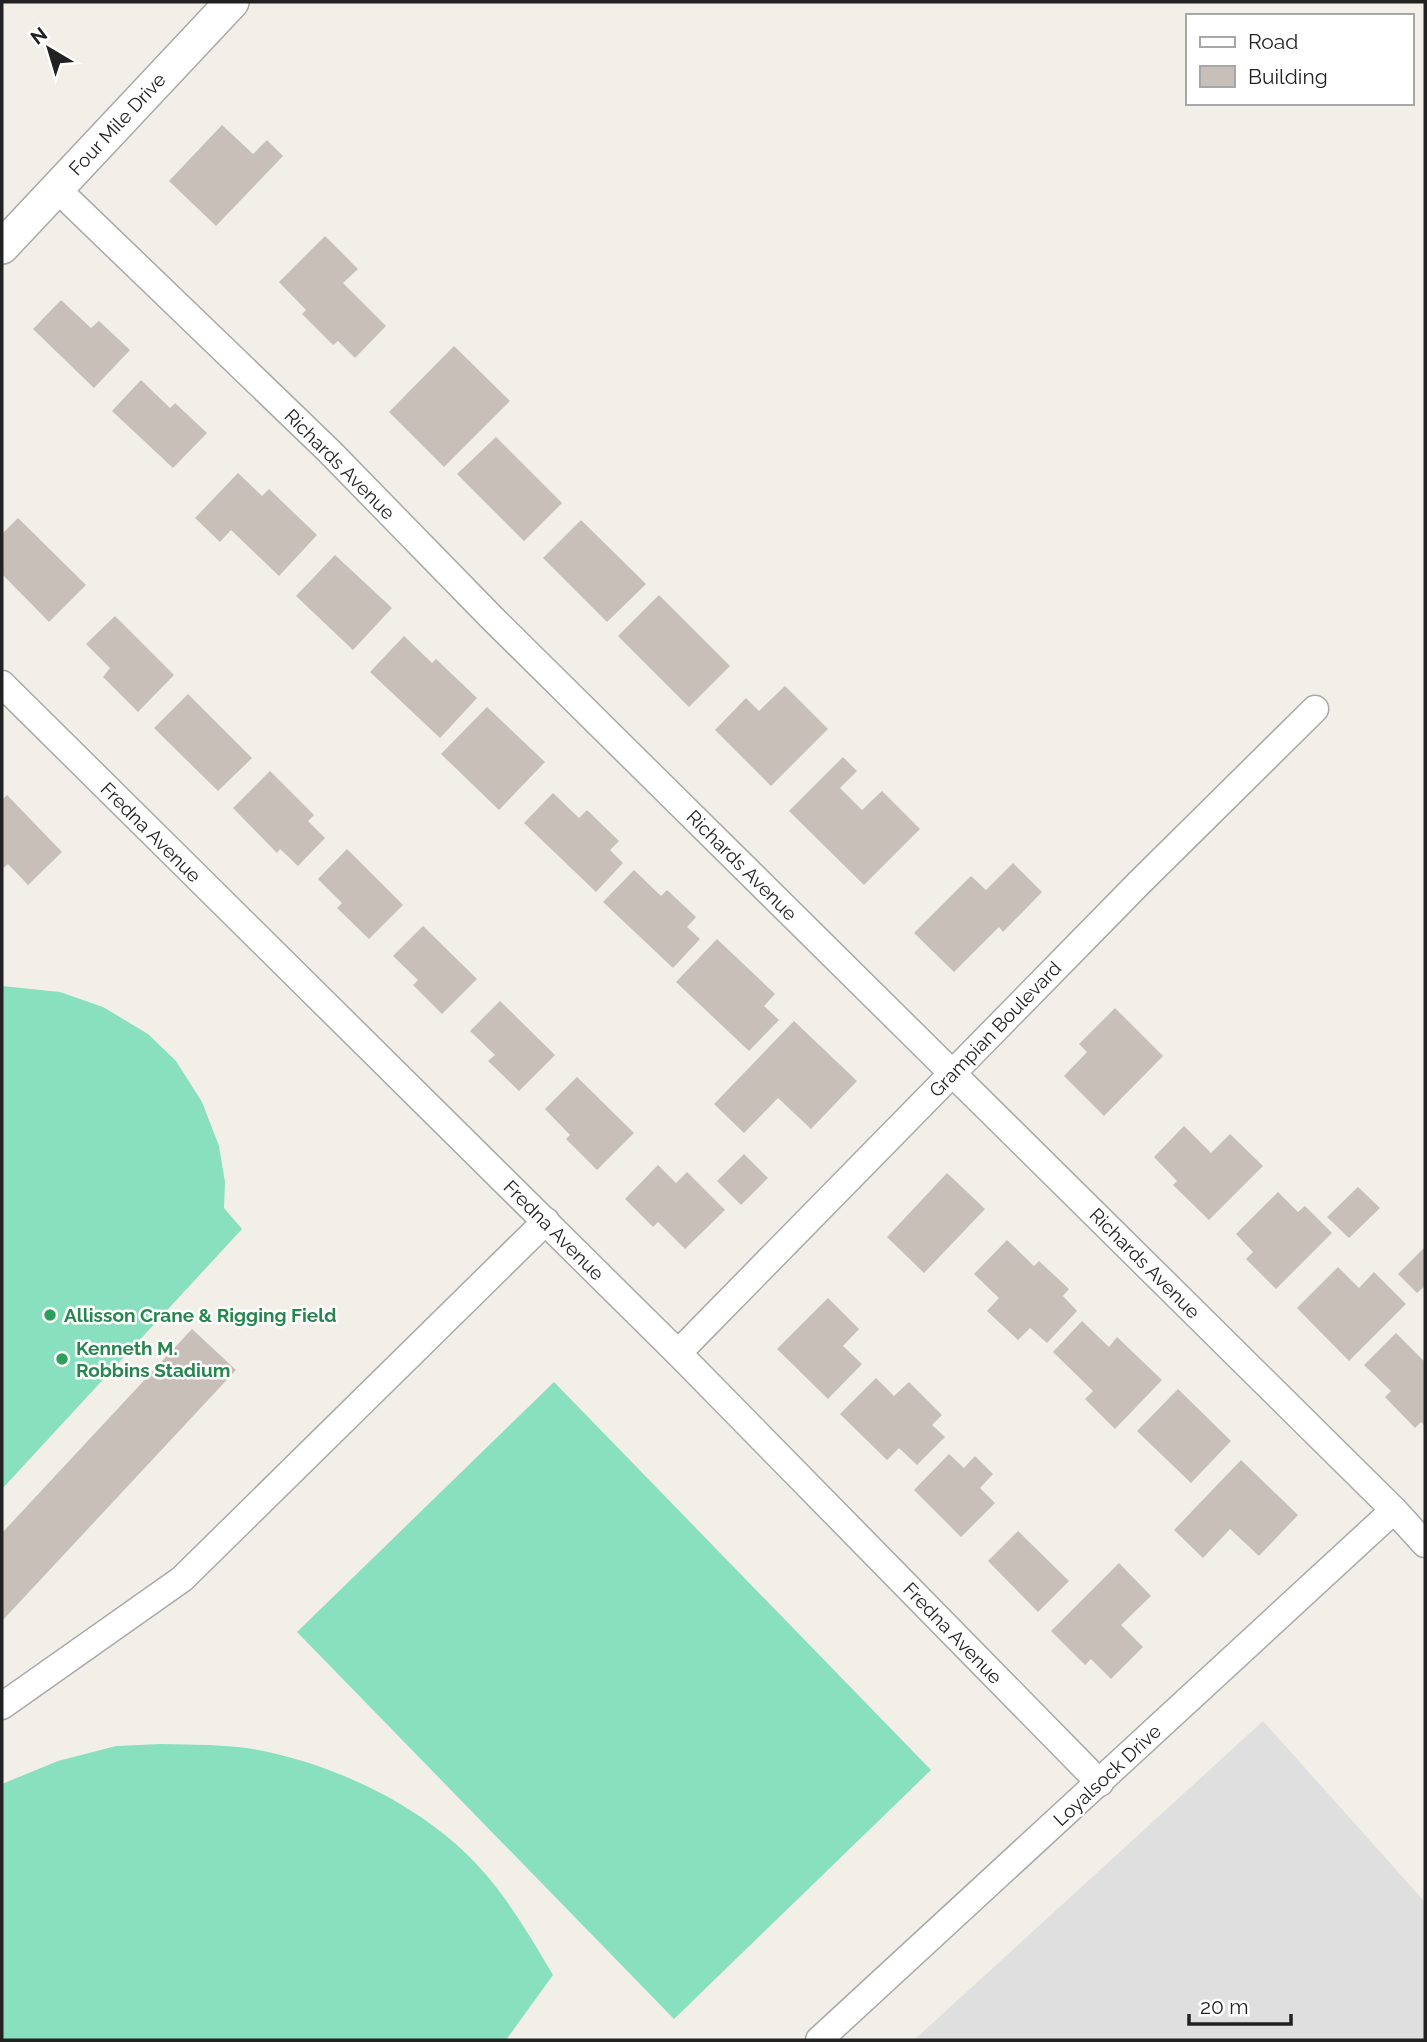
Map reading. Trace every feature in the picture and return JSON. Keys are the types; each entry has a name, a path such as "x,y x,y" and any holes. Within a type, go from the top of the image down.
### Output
{"street":[{"name":"Four Mile Drive","path":"2,247 232,2"},
{"name":"Richards Avenue","path":"56,188 329,451 492,618 1395,1510 1425,1544"},
{"name":"Fredna Avenue","path":"2,684 678,1353 1100,1783"},
{"name":"Grampian Boulevard","path":"678,1353 1139,883 1315,709"},
{"path":"2,1706 182,1579 546,1221"},
{"name":"Loyalsock Drive","path":"820,2040 1395,1510"}],"shaded area":[{"path":"1263,1721 1425,1902 1425,2040 914,2040"}],"green space":[{"name":"Kenneth M. Robbins Stadium","path":"2,986 60,992 103,1007 148,1034 176,1061 202,1102 219,1146 225,1182 224,1208 242,1229 2,1489"},
{"path":"554,1382 931,1770 674,2019 297,1632"},
{"path":"116,1746 228,1746 268,1752 328,1770 388,1797 416,1814 467,1854 514,1912 553,1975 506,2040 2,2040 2,1784 58,1761"}],"building":[{"path":"222,125 253,154 267,140 283,156 216,226 169,181"},
{"path":"325,236 358,269 343,283 386,326 355,358 338,341 333,345 302,314 306,310 279,282"},
{"path":"61,300 91,328 99,321 130,350 94,388 33,329"},
{"path":"454,346 510,401 444,467 389,412"},
{"path":"141,380 170,408 175,403 207,433 173,468 112,411"},
{"path":"496,437 562,503 524,541 457,474"},
{"path":"238,473 262,496 269,489 317,535 279,576 231,530 220,542 195,518"},
{"path":"18,518 86,585 49,622 2,574 2,534"},
{"path":"581,520 646,584 607,622 543,558"},
{"path":"335,555 392,608 353,650 296,596"},
{"path":"659,595 730,666 689,707 618,636"},
{"path":"115,616 174,675 138,712 103,677 110,668 86,644"},
{"path":"404,636 432,663 436,659 477,698 440,738 370,672"},
{"path":"785,686 828,729 771,786 715,730 746,698 759,711"},
{"path":"188,694 252,758 218,791 154,728"},
{"path":"487,707 545,762 499,810 441,754"},
{"path":"843,757 857,771 840,788 862,810 882,791 920,829 864,885 789,811"},
{"path":"270,771 314,815 308,821 325,838 298,866 280,849 277,853 233,808"},
{"path":"553,793 579,818 587,810 619,841 610,850 623,863 596,892 524,823"},
{"path":"7,795 62,852 28,885 8,864 2,869 2,800"},
{"path":"347,849 403,905 369,939 337,908 342,903 318,879"},
{"path":"1013,863 1042,892 1003,932 999,927 954,972 914,933 971,876 986,890"},
{"path":"634,870 661,896 667,890 696,917 687,927 700,939 673,968 603,902"},
{"path":"423,926 477,979 442,1014 413,985 418,980 393,956"},
{"path":"717,939 775,994 764,1006 779,1020 749,1051 676,982"},
{"path":"500,1001 555,1055 519,1091 488,1061 495,1055 470,1031"},
{"path":"1115,1008 1163,1056 1104,1116 1064,1076 1087,1052 1079,1044"},
{"path":"794,1021 857,1081 811,1129 778,1098 744,1133 714,1104"},
{"path":"577,1077 634,1133 597,1170 566,1139 570,1135 545,1109"},
{"path":"1184,1126 1211,1153 1230,1134 1263,1166 1209,1220 1173,1185 1177,1181 1154,1157"},
{"path":"744,1154 768,1178 741,1205 717,1181"},
{"path":"658,1165 676,1183 687,1172 725,1210 685,1249 658,1222 653,1227 625,1199"},
{"path":"947,1173 985,1209 924,1273 887,1237"},
{"path":"1358,1187 1380,1208 1349,1238 1327,1217"},
{"path":"1278,1192 1298,1212 1305,1206 1332,1233 1276,1289 1246,1259 1253,1252 1236,1234"},
{"path":"1007,1240 1034,1266 1039,1261 1069,1289 1063,1296 1077,1311 1047,1343 1030,1328 1018,1340 987,1311 999,1298 974,1274"},
{"path":"1425,1247 1425,1286 1417,1293 1398,1274"},
{"path":"1338,1267 1359,1288 1374,1272 1406,1304 1349,1361 1297,1308"},
{"path":"828,1298 859,1329 843,1346 862,1364 828,1399 777,1349"},
{"path":"1082,1321 1109,1347 1117,1337 1162,1380 1115,1429 1085,1399 1093,1391 1053,1352"},
{"path":"192,1329 236,1370 2,1621 2,1533"},
{"path":"1396,1333 1425,1362 1425,1426 1421,1422 1415,1428 1385,1397 1391,1391 1364,1365"},
{"path":"876,1378 894,1396 909,1382 942,1415 932,1425 945,1437 917,1465 899,1448 887,1460 840,1414"},
{"path":"1178,1389 1231,1441 1191,1483 1137,1431"},
{"path":"949,1454 964,1468 975,1456 993,1474 980,1488 995,1503 961,1537 914,1490"},
{"path":"1241,1460 1298,1515 1259,1556 1230,1529 1203,1558 1174,1530"},
{"path":"1018,1531 1069,1581 1038,1612 988,1561"},
{"path":"1119,1563 1151,1596 1121,1625 1143,1647 1111,1679 1091,1659 1085,1665 1051,1631"}],"place":[{"name":"Allisson Crane & Rigging Field","path":"50,1315"},
{"name":"Kenneth M. Robbins Stadium","path":"62,1359"}]}
